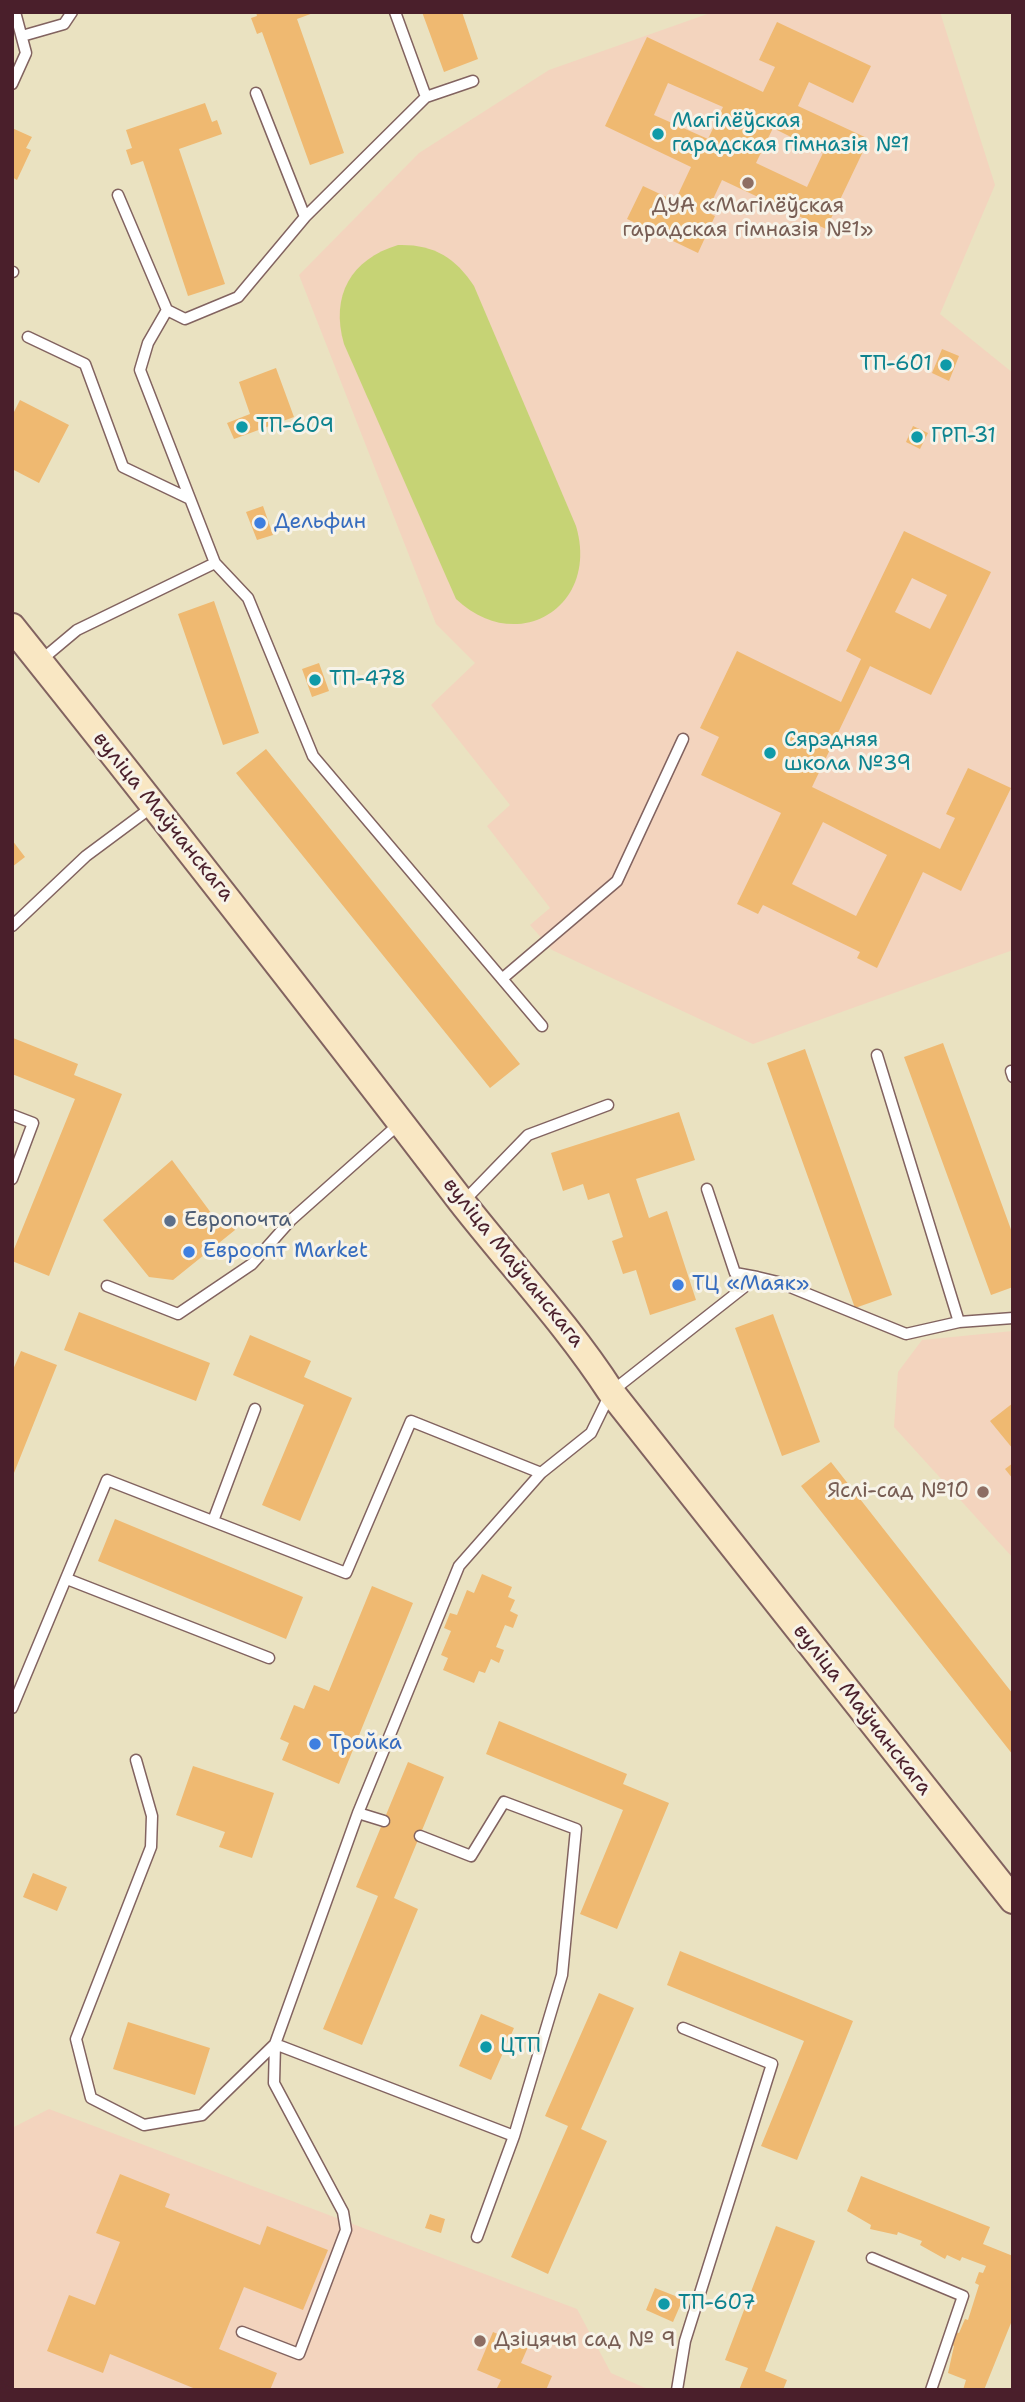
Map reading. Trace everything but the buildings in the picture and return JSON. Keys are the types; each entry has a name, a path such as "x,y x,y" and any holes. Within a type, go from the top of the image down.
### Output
{"main road":[{"name":"вуліца Маўчанскага","path":"12,627 244,918 463,1202 590,1360 611,1392 1013,1900"}],"lane":[{"path":"12,84 26,53 15,12"},
{"path":"22,36 64,24 72,12"},
{"path":"395,12 426,97"},
{"path":"118,195 167,310 185,319 238,298 305,217 426,97 472,81"},
{"path":"256,93 305,217"},
{"path":"167,310 148,343 140,370 215,563 248,598 313,756 542,1026"},
{"path":"28,337 85,363 123,467 190,499"},
{"path":"39,661 77,630 215,563"},
{"path":"503,978 617,881 683,739"},
{"path":"12,926 86,856 153,807"},
{"path":"877,1055 959,1322"},
{"path":"463,1202 528,1135 608,1105"},
{"path":"12,1115 33,1123 12,1179"},
{"path":"107,1286 178,1314 252,1264 291,1220 402,1121"},
{"path":"707,1189 735,1273 778,1282 906,1334 959,1322 1013,1318"},
{"path":"242,2332 299,2354 346,2230 343,2211 274,2083 275,2044 358,1813 459,1566 541,1473 591,1433 611,1392 757,1278"},
{"path":"212,1521 255,1409"},
{"path":"12,1708 107,1480 346,1573 411,1421 541,1473"},
{"path":"67,1579 269,1658"},
{"path":"136,1760 152,1816 150,1847 76,2039 91,2098 144,2125 202,2115 275,2044"},
{"path":"420,1836 471,1856 504,1802 576,1829 562,1975 514,2136 477,2237"},
{"path":"358,1813 384,1821"},
{"path":"677,2390 685,2342 772,2064 682,2028"},
{"path":"275,2044 514,2136"},
{"path":"872,2258 963,2296 931,2390"}],"shaded area":[{"path":"713,12 940,12 995,185 940,314 1013,373 1013,950 753,1044 552,950 530,925 550,908 487,826 510,805 431,705 475,663 436,624 299,275 419,153 549,70"},
{"name":"Яслі-сад №10","path":"1013,1331 1013,1558 894,1427 898,1372 922,1340"},
{"path":"49,2109 577,2309 611,2373 650,2390 12,2390 12,2128"}],"green space":[{"path":"398,245 422,247 442,254 459,267 474,286 576,526 580,555 576,580 565,600 548,615 527,623 504,623 480,616 456,599 344,344 340,310 348,282 368,260"}],"place":[{"name":"Магілёўская гарадская гімназія №1","path":"658,134"},
{"name":"ДУА «Магілёўская гарадская гімназія №1»","path":"748,183"},
{"name":"ТП-601","path":"946,365"},
{"name":"ТП-609","path":"242,427"},
{"name":"ГРП-31","path":"917,437"},
{"name":"Дельфин","path":"260,523"},
{"name":"ТП-478","path":"315,680"},
{"name":"Сярэдняя школа №39","path":"770,753"},
{"name":"Европочта","path":"170,1221"},
{"name":"Евроопт Market","path":"189,1252"},
{"name":"ТЦ «Маяк»","path":"678,1285"},
{"name":"Яслі-сад №10","path":"983,1492"},
{"name":"Тройка","path":"315,1744"},
{"name":"ЦТП","path":"486,2047"},
{"name":"ТП-607","path":"664,2304"},
{"name":"Дзіцячы сад № 9","path":"480,2341"}]}
